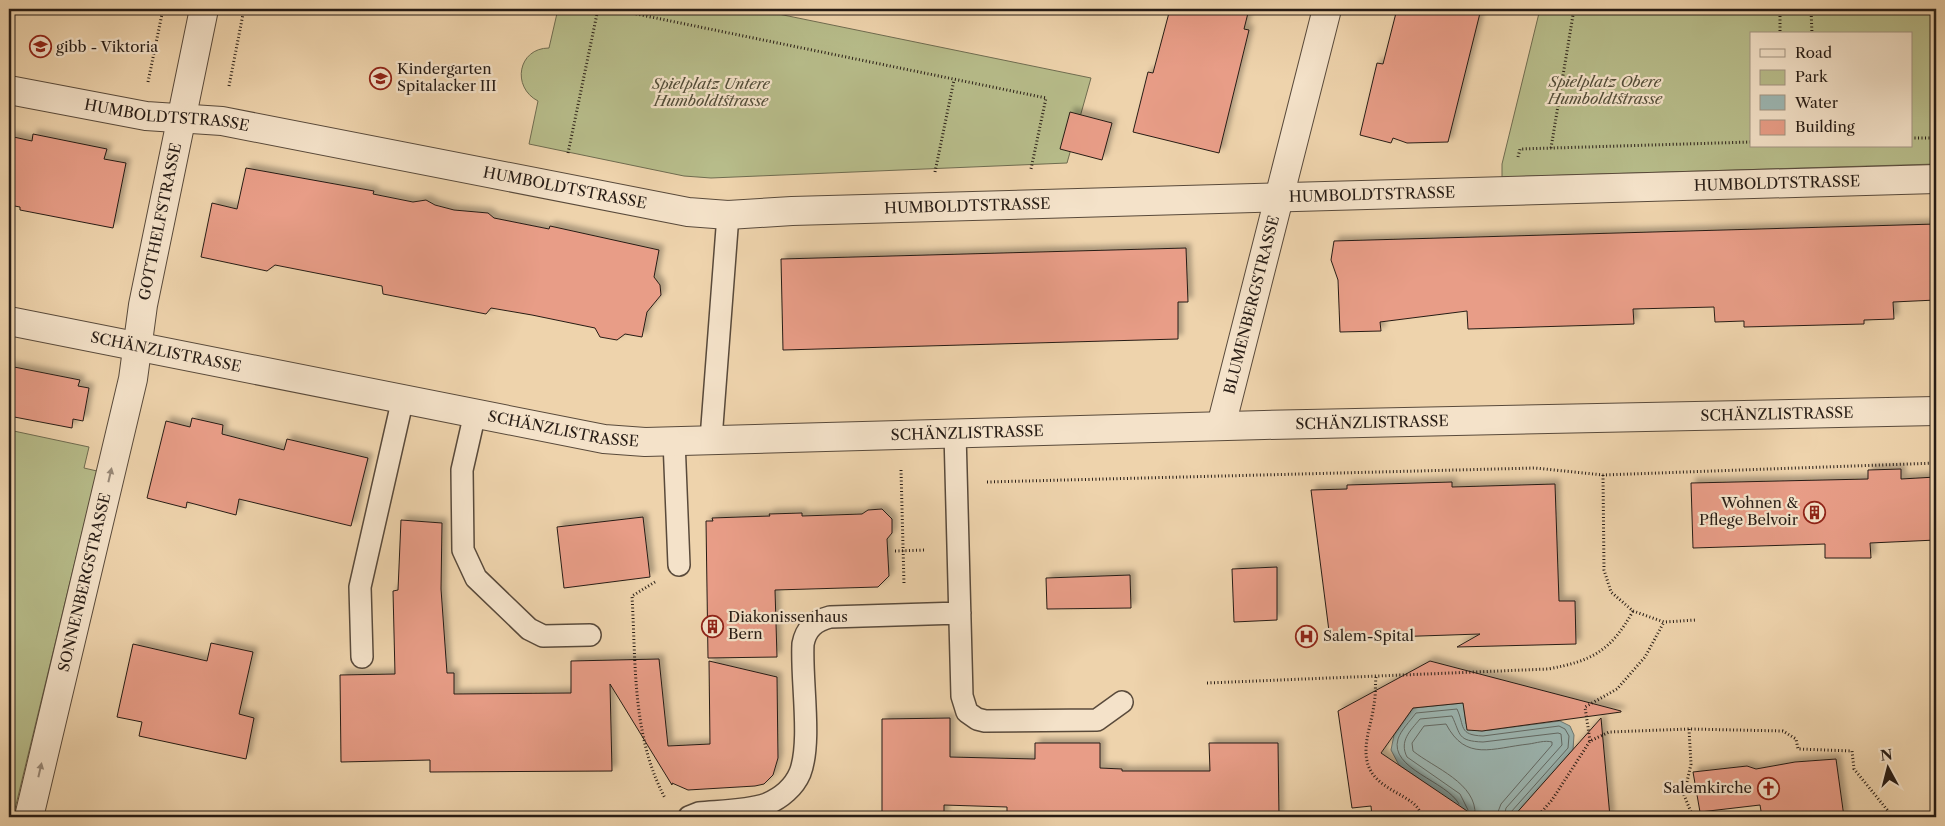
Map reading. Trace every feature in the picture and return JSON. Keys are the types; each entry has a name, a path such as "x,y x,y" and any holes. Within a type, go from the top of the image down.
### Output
{"street":[{"name":"GOTTHELFSTRASSE","path":"139,346 143,305 204,9"},
{"name":"BLUMENBERGSTRASSE","path":"1221,426 1327,9"},
{"name":"HUMBOLDTSTRASSE","path":"9,90 142,116 222,121 688,212 728,215 792,211 1936,179"},
{"name":"SCHÄNZLISTRASSE","path":"9,321 604,439 645,442 1221,426 1936,411"},
{"name":"SONNENBERGSTRASSE","path":"29,817 133,379 139,346"}],"lane":[{"path":"711,439 728,215"},
{"path":"362,657 360,587 403,398"},
{"path":"474,413 462,470 464,550 476,578 536,633 543,636 590,635"},
{"path":"955,433 960,613 964,705 967,712 977,719 1097,720 1122,702"},
{"path":"674,440 679,566"},
{"path":"689,817 766,804 786,792 796,780 802,765 804,743 803,644 805,635 811,625 830,617 960,613"}],"path":[{"path":"222,121 244,9"},
{"path":"560,188 598,9"},
{"path":"612,9 1046,98 1030,171"},
{"path":"1552,148 1574,9"},
{"path":"1780,9 1780,32"},
{"path":"1812,9 1812,32"},
{"path":"935,175 954,80"},
{"path":"1912,138 1936,138"},
{"path":"1510,191 1520,149 1750,142"},
{"path":"957,482 1535,468 1603,475 1936,463"},
{"path":"900,464 905,614"},
{"path":"1603,475 1606,582 1611,592 1634,611 1664,622 1696,620"},
{"path":"666,800 650,766 641,728 632,596 679,566"},
{"path":"1207,683 1548,669 1579,663 1594,656 1619,635 1634,611"},
{"path":"1590,741 1585,707 1593,700 1605,697 1616,689 1645,657 1664,622"},
{"path":"1376,677 1375,703 1367,742 1368,763 1372,773 1384,786 1416,806 1422,817"},
{"path":"1689,729 1691,764 1684,795 1693,817"},
{"path":"1537,817 1552,800 1590,741 1609,732 1689,729 1783,731 1796,738 1798,749 1852,751 1854,770 1893,817"}],"green space":[{"name":"Spielplatz Untere Humboldtstrasse","path":"558,9 754,9 1091,78 1067,163 711,178 684,176 529,144 538,101 529,95 524,87 521,78 522,69 530,54 549,48"},
{"name":"Spielplatz Obere Humboldtstrasse","path":"1540,9 1936,9 1936,164 1502,177 1502,164"},
{"path":"9,430 89,447 84,468 97,471 13,817 9,817"}],"water":[{"path":"1463,703 1466,724 1472,730 1482,731 1560,721 1570,726 1574,735 1573,750 1513,817 1456,817 1457,810 1441,794 1399,765 1391,750 1394,735 1413,708"}],"building":[{"path":"1170,9 1249,9 1244,29 1249,30 1219,153 1133,132 1148,72 1153,73"},
{"path":"1397,9 1481,9 1448,142 1407,143 1393,138 1391,143 1360,135 1377,63 1383,64"},
{"path":"1070,112 1112,123 1102,160 1060,149"},
{"path":"33,134 107,149 104,159 126,163 113,228 20,210 20,207 9,205 9,136 32,141"},
{"path":"246,168 374,191 373,194 413,202 426,200 435,205 454,210 488,213 494,218 549,229 550,226 659,250 654,277 660,285 661,295 647,312 642,337 625,334 617,340 600,337 595,328 532,315 491,308 486,314 383,294 382,286 275,265 267,271 201,257 212,203 237,209"},
{"path":"1936,224 1936,300 1893,302 1894,319 1864,320 1864,324 1744,327 1744,321 1715,322 1714,307 1633,309 1634,324 1468,329 1467,311 1380,322 1381,331 1340,332 1338,280 1331,260 1334,241"},
{"path":"1186,248 1188,302 1178,302 1178,339 783,350 781,259"},
{"path":"9,366 80,380 78,386 89,388 83,421 73,419 72,428 9,416"},
{"path":"192,418 223,425 222,434 284,450 287,439 368,458 351,526 239,499 236,515 187,502 186,508 147,498 166,421 190,427"},
{"name":"Wohnen & Pflege Belvoir","path":"1901,469 1901,479 1936,477 1936,540 1870,543 1871,558 1825,558 1825,544 1693,548 1691,483 1868,479 1868,470"},
{"path":"1452,482 1452,487 1555,484 1559,601 1575,601 1576,644 1457,647 1480,634 1330,639 1311,490 1347,489 1347,485"},
{"path":"882,509 892,519 892,533 887,539 889,576 878,587 775,590 777,657 708,658 706,521 713,521 712,518 770,516 769,514 802,513 802,516 862,514 868,510"},
{"path":"643,517 650,577 564,588 557,527"},
{"path":"401,520 442,523 441,589 447,673 454,673 454,694 571,693 571,661 659,659 668,746 710,744 709,661 777,677 778,758 773,775 764,784 755,786 688,790 672,783 672,785 610,684 612,771 430,772 430,760 341,762 340,675 395,674 393,591 398,590"},
{"path":"1277,567 1277,620 1234,622 1232,569"},
{"path":"1130,575 1131,608 1047,609 1046,578"},
{"path":"211,643 253,652 239,714 254,718 246,759 139,736 142,722 117,717 133,644 207,661"},
{"path":"1430,661 1621,712 1482,731 1467,730 1463,703 1413,708 1381,753 1476,817 1372,817 1371,806 1352,808 1338,711"},
{"path":"950,718 950,757 1035,759 1035,743 1100,743 1100,768 1122,769 1122,771 1210,771 1209,743 1278,743 1279,817 1007,817 1007,807 944,805 944,817 882,817 882,719"},
{"path":"1601,718 1610,817 1513,817"},
{"name":"Salemkirche","path":"1836,759 1844,817 1762,817 1760,805 1700,812 1693,772 1747,766 1756,769 1795,762"}],"place":[{"name":"gibb - Viktoria","path":"40,47"},
{"name":"Kindergarten Spitalacker III","path":"381,78"},
{"name":"Wohnen & Pflege Belvoir","path":"1814,512"},
{"name":"Diakonissenhaus Bern","path":"712,626"},
{"name":"Salem-Spital","path":"1307,636"},
{"name":"Salemkirche","path":"1768,788"}]}
